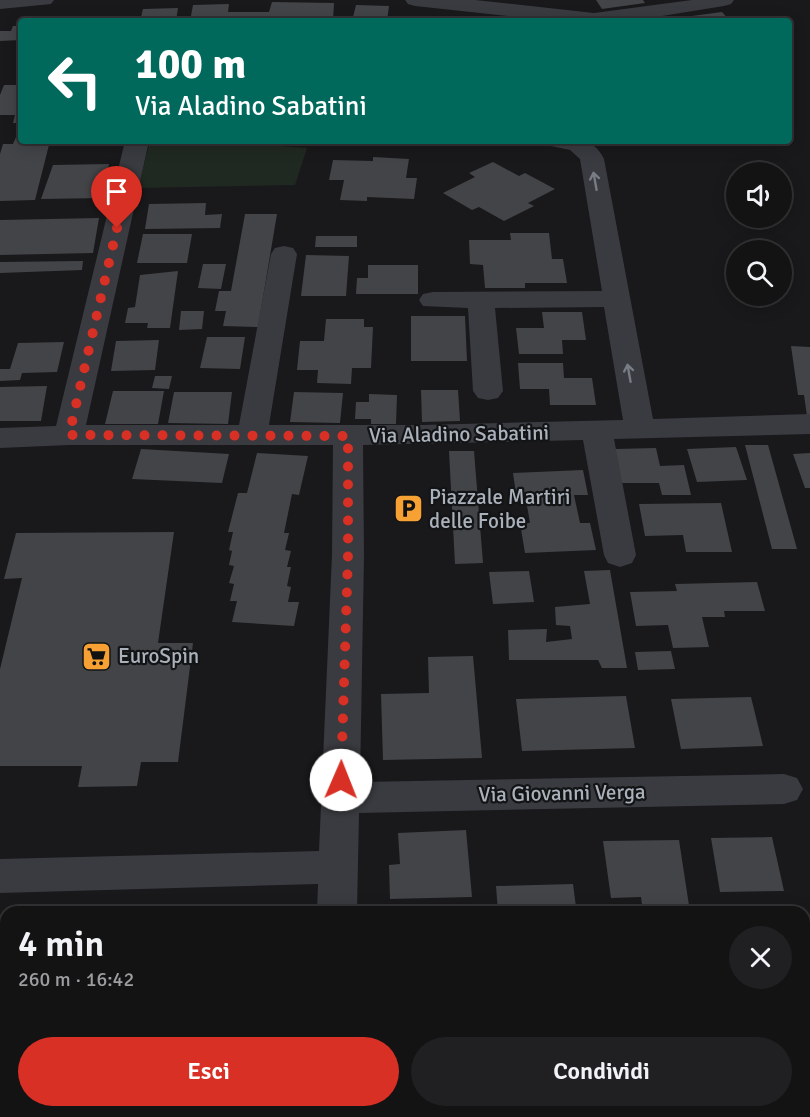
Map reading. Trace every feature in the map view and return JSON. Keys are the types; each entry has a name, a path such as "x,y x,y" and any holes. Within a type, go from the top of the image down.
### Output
{"street":[{"path":"0,3 44,0"},
{"path":"415,0 585,18"},
{"path":"602,18 679,9 724,0"},
{"path":"69,435 136,144"},
{"path":"574,144 579,145 590,154 640,430"},
{"path":"252,435 284,254"},
{"path":"434,300 616,299"},
{"path":"481,300 488,391"},
{"name":"Via Aladino Sabatini","path":"0,438 69,435 348,436 810,424"},
{"path":"597,431 620,555"},
{"path":"338,906 348,555 348,436"},
{"name":"Via Giovanni Verga","path":"340,798 784,789"},
{"path":"0,876 339,867"}],"shaded area":[{"path":"149,144 252,144 307,148 295,185 138,188"}],"building":[{"path":"596,0 643,0 645,3 602,9"},
{"path":"272,2 334,3 333,18 191,18 193,5 229,4 228,12 269,12"},
{"path":"356,5 389,6 387,18 353,18"},
{"path":"178,8 176,18 141,18 143,9"},
{"path":"722,12 727,18 677,18"},
{"path":"431,16 486,18 431,18"},
{"path":"13,26 18,26 18,40 0,41 0,31 11,31"},
{"path":"18,80 18,123 13,123 15,115 0,115 0,95 4,85 16,85"},
{"path":"18,137 18,144 49,144 35,200 0,201 0,154 3,144 13,144"},
{"path":"373,157 409,159 406,178 417,178 414,199 367,197 367,201 340,200 344,180 329,180 333,160 373,161"},
{"path":"493,162 519,176 525,173 555,189 528,203 534,206 504,221 479,207 472,210 443,193 475,177 469,173"},
{"path":"109,164 103,198 41,199 53,165"},
{"path":"206,203 205,215 222,214 220,228 145,229 149,204"},
{"path":"245,214 277,214 258,327 223,326 226,311 215,311 219,291 231,291"},
{"path":"99,218 93,253 0,255 0,220"},
{"path":"510,233 549,233 552,259 563,259 567,283 525,283 525,288 485,288 483,265 470,264 469,240 511,240"},
{"path":"143,234 192,234 187,263 137,263"},
{"path":"316,236 357,236 357,247 315,247"},
{"path":"306,255 349,256 346,296 301,296"},
{"path":"83,261 82,270 0,273 0,262"},
{"path":"203,264 226,264 221,289 198,288"},
{"path":"368,265 418,265 418,294 356,294 357,278 368,278"},
{"path":"178,271 170,328 147,328 148,323 125,323 128,308 135,307 140,275"},
{"path":"181,311 204,311 202,329 179,330"},
{"path":"542,312 582,312 586,340 562,340 563,354 519,354 516,328 544,328"},
{"path":"411,316 465,316 467,361 411,361"},
{"path":"326,319 364,319 364,327 373,327 371,368 352,368 351,384 317,383 318,370 297,370 300,341 324,341"},
{"path":"207,337 245,337 240,369 200,368"},
{"path":"159,340 155,370 111,371 116,341"},
{"path":"64,342 57,372 22,373 20,380 0,381 0,369 10,369 18,343"},
{"path":"791,346 810,347 810,416 807,416 804,395 798,395"},
{"path":"518,363 563,363 564,378 592,378 596,405 550,405 549,389 520,389"},
{"path":"155,376 172,376 169,389 152,388"},
{"path":"47,386 41,421 0,421 0,387"},
{"path":"421,390 458,390 460,421 422,422"},
{"path":"113,391 164,391 158,424 105,424"},
{"path":"174,392 232,392 228,424 168,423"},
{"path":"294,392 343,393 340,423 290,422"},
{"path":"369,394 397,395 396,424 371,424 371,419 355,419 356,402 369,402"},
{"path":"745,445 768,445 797,549 772,549"},
{"path":"736,447 747,480 697,482 687,449"},
{"path":"656,448 660,466 684,465 691,495 662,495 659,483 621,483 615,449"},
{"path":"141,449 229,454 222,483 132,479"},
{"path":"449,451 474,451 483,563 455,564"},
{"path":"257,453 308,456 299,495 292,494 284,533 289,533 285,550 291,551 287,567 291,567 287,586 291,587 288,602 299,602 294,626 232,622 237,601 230,601 234,584 229,583 234,566 229,565 232,551 229,550 233,532 228,532 238,493 247,493"},
{"path":"810,453 810,488 805,488 793,454"},
{"path":"583,470 588,495 574,495 580,523 590,523 596,550 525,553 520,523 530,523 525,494 516,494 513,473"},
{"path":"721,503 732,552 686,552 683,535 645,536 639,504"},
{"name":"EuroSpin","path":"174,532 158,643 193,643 178,762 141,762 137,786 78,787 82,766 0,766 0,669 22,578 4,579 16,533"},
{"path":"610,570 627,668 602,668 598,660 509,660 508,630 547,629 546,642 572,639 570,626 556,625 555,607 590,604 584,571"},
{"path":"529,571 534,602 493,604 489,572"},
{"path":"757,582 765,611 724,611 725,617 702,617 709,647 673,648 668,625 636,626 630,592 677,591 675,584"},
{"path":"671,651 675,669 638,670 635,652"},
{"path":"473,656 482,758 383,760 381,694 429,693 428,657"},
{"path":"626,696 635,748 522,751 516,699"},
{"path":"751,697 763,746 681,749 671,699"},
{"path":"466,830 472,897 390,899 389,865 400,864 398,833"},
{"path":"772,837 784,891 720,892 711,838"},
{"path":"679,840 689,906 642,906 641,897 611,898 603,841"},
{"path":"573,884 576,906 498,906 496,886"}],"place":[{"name":"Piazzale Martiri delle Foibe","path":"408,509"},
{"name":"EuroSpin","path":"97,656"}],"route":[{"path":"117,228 69,435 348,436 348,555 341,780"}]}
